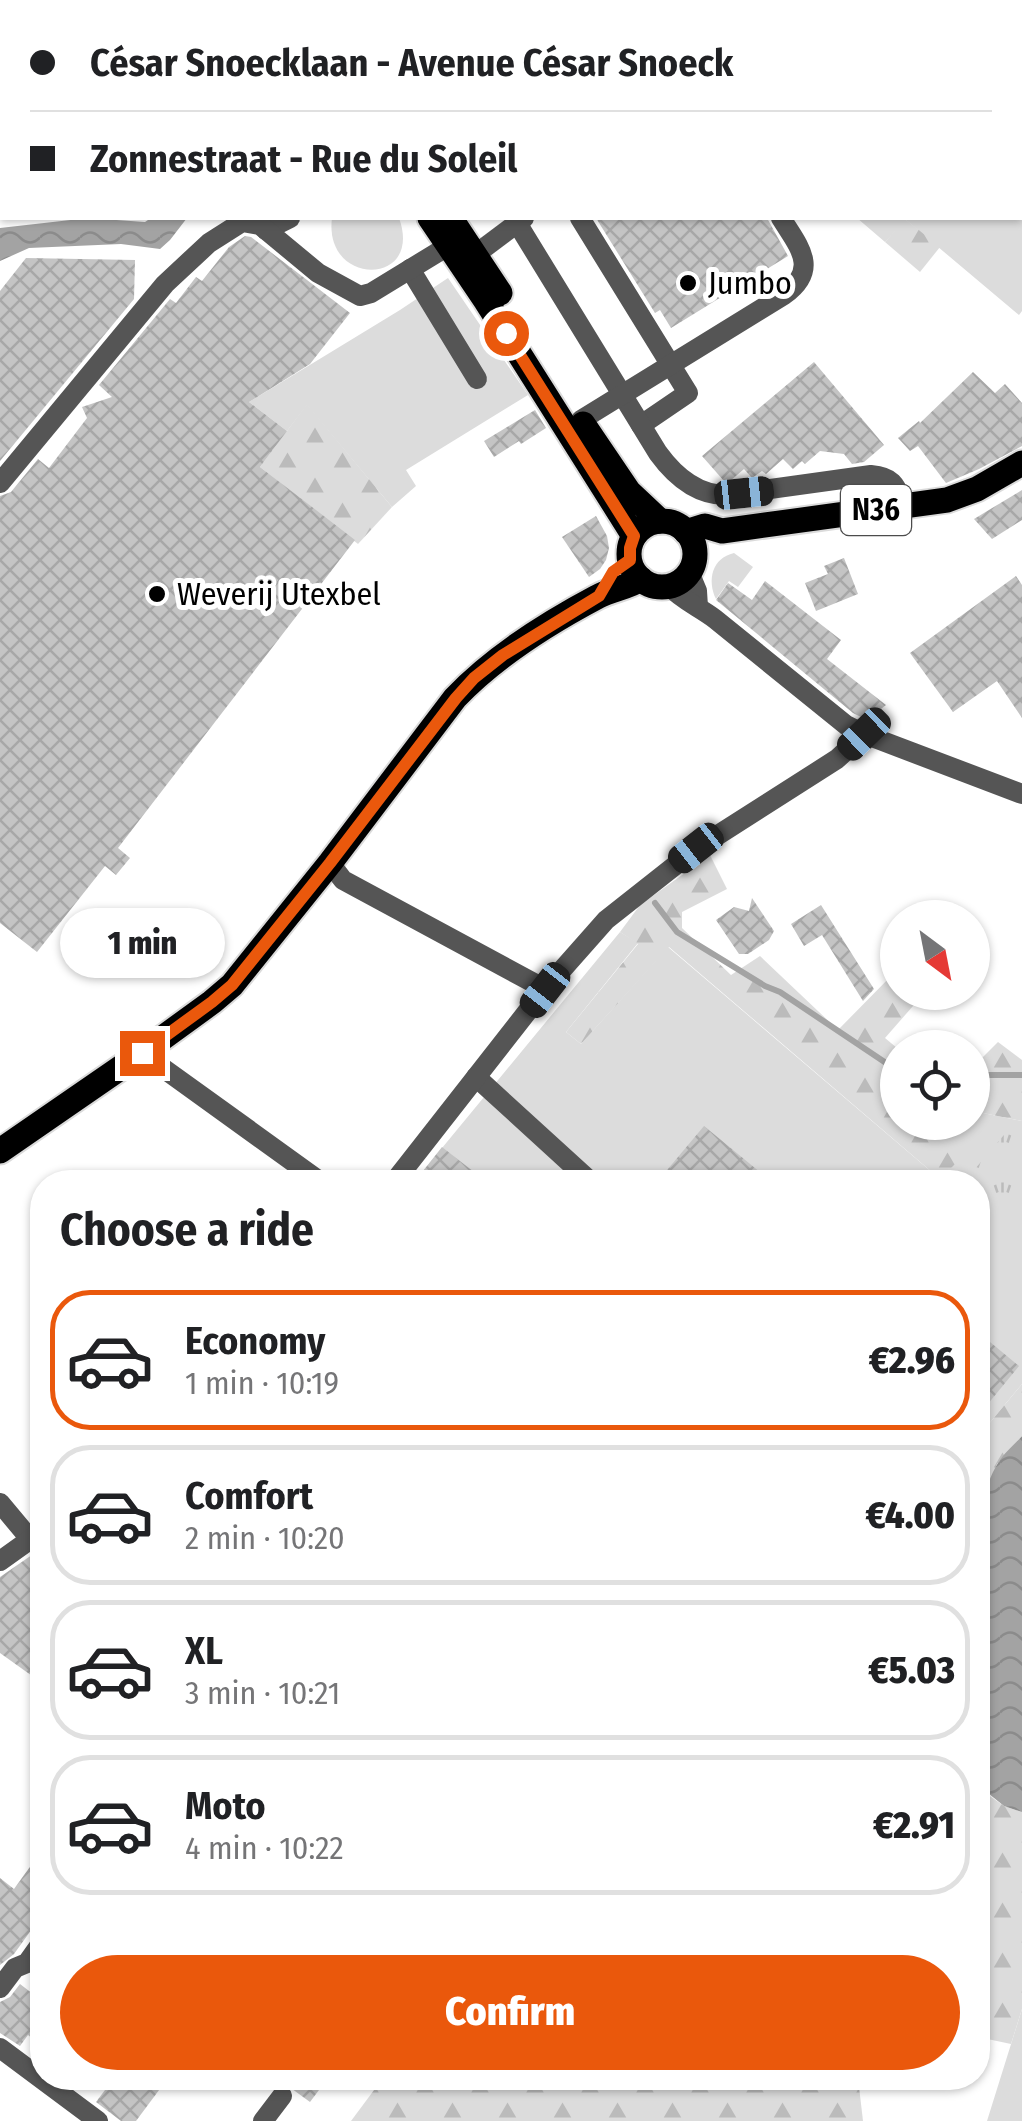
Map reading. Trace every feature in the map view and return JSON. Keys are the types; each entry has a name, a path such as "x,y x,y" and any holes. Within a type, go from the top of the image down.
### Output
{"main road":[{"path":"431,220 635,558"},
{"path":"451,220 629,492 660,521"},
{"name":"N36","path":"635,558 659,586 685,560 705,526 722,531 948,500 969,493 1022,463"},
{"path":"0,1151 232,985 474,678 515,647 599,596 613,572 635,558 650,523 660,521"},
{"name":"N36","path":"660,521 674,523 685,560"}],"street":[{"path":"266,230 286,220"},
{"path":"476,254 520,220 658,453 679,476 698,489 717,495 884,476 905,507"},
{"path":"581,220 688,392 641,425"},
{"path":"580,420 784,295 800,281 802,254 782,220"},
{"path":"0,483 165,284 209,243 242,222 260,225 318,273 360,296 448,246"},
{"path":"410,270 477,379"},
{"path":"685,560 682,600 698,607 846,725 1022,794"},
{"path":"403,1170 545,990 606,920 696,848 838,759 864,734"},
{"path":"330,863 343,880 545,990"},
{"path":"142,1053 304,1170"},
{"path":"476,1077 578,1170"},
{"path":"0,1503 30,1529"},
{"path":"0,1561 30,1540"},
{"path":"0,1988 15,1968 30,1959"},
{"path":"0,2048 30,2070"},
{"path":"56,2090 98,2121"},
{"path":"262,2121 282,2096"}],"green space":[{"path":"332,220 399,220 403,241 398,257 386,267 372,270 356,267 342,257 333,241"},
{"path":"859,220 906,220 885,242"},
{"path":"906,220 1022,220 1019,315"},
{"path":"906,220 940,247 920,272 885,242"},
{"path":"448,278 528,395 406,470 416,486 392,507 307,405 287,431 249,402"},
{"path":"307,404 392,507 358,544 260,467"},
{"path":"734,553 753,567 738,587 729,581 716,599 713,571 721,560"},
{"path":"710,855 727,889 682,912 682,928 731,975 760,956 838,1030 880,987 880,1010 910,1010 892,1030 880,1030 880,1128 669,947 581,1044 566,1032 638,944 620,932 640,905"},
{"path":"620,932 638,943 566,1032 581,1044 668,947 880,1128 880,1140 894,1140 929,1170 424,1170"},
{"path":"998,1042 1022,1060 1022,1121 990,1114 990,1050"},
{"path":"990,1114 1022,1121 1022,1384 990,1423 990,1170 942,1170 950,1140 990,1140"},
{"path":"1015,1122 1022,1127 1022,1194 1009,1210 990,1194 990,1170 974,1170"},
{"path":"894,1140 951,1140 958,1161 949,1170 929,1170"},
{"path":"1022,1384 1022,1436 997,1464 990,1482 990,1423"},
{"path":"990,1796 1022,1812 1022,2009 1011,2044 990,2040"},
{"path":"1022,2009 1022,2121 987,2121"},
{"path":"374,2090 859,2090 863,2121 351,2121"}],"water":[{"path":"70,220 185,220 160,249 121,244 29,248 0,261 0,228"},
{"path":"1022,1436 1022,1812 1004,1806 990,1795 990,1479 1006,1452"}],"building":[{"name":"Jumbo","path":"597,220 768,220 788,256 671,328 660,310 655,313"},
{"name":"Weverij Utexbel","path":"245,236 350,313 310,364 249,402 287,431 260,467 355,540 118,848 130,858 116,875 105,866 37,952 0,923 0,496 11,492 38,459 49,468 87,418 82,407 112,397 99,385 170,299 176,303 196,277 202,281 229,247"},
{"path":"26,258 135,260 134,299 0,461 0,291"},
{"path":"814,362 884,445 864,462 852,464 844,454 820,451 793,469 783,459 766,474 762,471 752,478 744,469 730,481 724,481 702,456"},
{"path":"973,372 995,393 1005,384 1022,403 1022,446 946,483 918,446 910,451 898,438 920,423"},
{"path":"535,410 546,428 494,457 484,441"},
{"path":"1022,490 1022,520 992,539 974,519"},
{"path":"596,516 609,548 600,569 589,577 562,537"},
{"path":"844,558 858,594 816,611 805,583 828,574 824,566"},
{"path":"1016,576 1022,585 1022,718 997,681 953,712 910,653"},
{"path":"765,581 841,640 827,659 886,705 867,720 853,713 716,600 728,583 752,600"},
{"path":"752,898 774,931 769,940 748,954 739,954 716,920 734,907 749,911"},
{"path":"821,905 874,989 863,1001 822,935 804,946 791,924"},
{"path":"704,1126 757,1170 667,1170"},
{"path":"442,1147 471,1170 424,1170"},
{"path":"990,1342 1019,1366 990,1401"},
{"path":"30,1556 30,1674 0,1653 0,1577"},
{"path":"30,1867 30,1932 14,1954 0,1965 0,1878 14,1889"},
{"path":"20,1984 30,1992 30,2037 20,2046 0,2033 0,2002"},
{"path":"105,2090 159,2090 136,2121 121,2121 96,2102"},
{"path":"294,2090 319,2090 310,2102"}],"waterway":[{"path":"655,903 677,932 780,992 880,1059"},
{"path":"990,1075 1022,1075"}],"place":[{"name":"Jumbo","path":"688,283"},
{"name":"Weverij Utexbel","path":"157,594"}],"route":[{"path":"142,1053 232,985 474,678 503,655 599,596 613,572 630,560 634,536 506,333"}]}
